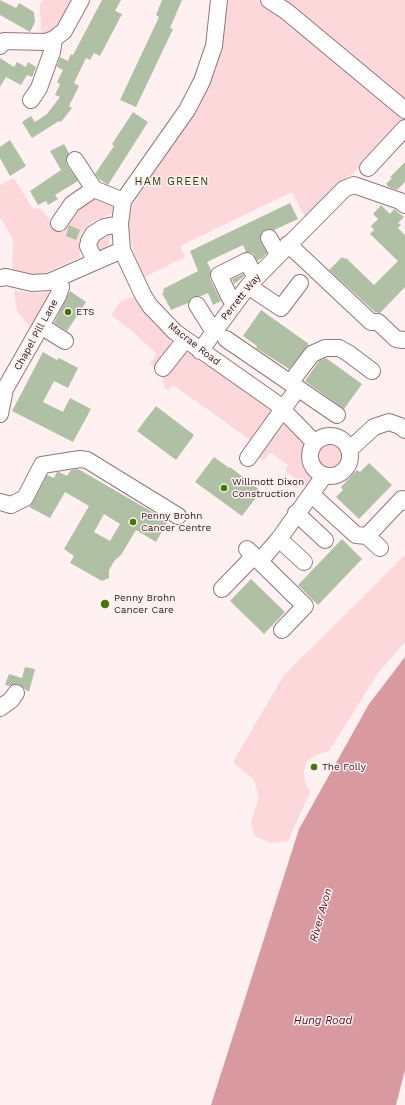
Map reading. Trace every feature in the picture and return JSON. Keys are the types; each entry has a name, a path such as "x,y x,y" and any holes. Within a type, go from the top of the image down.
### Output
{"street":[{"path":"1,39 45,42 54,39 64,31 81,0"},
{"name":"Macrae Road","path":"219,0 214,46 202,81 187,110 123,201 120,224 122,250 143,295 150,306 175,332 283,409 315,443"},
{"path":"269,0 286,11 405,110"},
{"path":"31,100 39,88 52,52 54,39"},
{"path":"368,168 405,128"},
{"path":"75,160 94,189 123,201"},
{"name":"Perrett Way","path":"200,351 220,335 235,302 252,281 284,248 318,217 344,189 354,185 400,201 405,205"},
{"path":"59,223 72,204 94,189"},
{"path":"95,261 88,246 93,234 104,227 120,224"},
{"path":"269,238 284,248 371,322 378,322 396,339 403,340"},
{"path":"0,278 6,277 32,284 42,284 122,250"},
{"path":"235,302 230,298 219,275 247,261 252,281 281,308 300,283"},
{"name":"Chapel Pill Lane","path":"0,414 5,389 58,296 60,287 59,278"},
{"path":"197,305 220,335 337,415"},
{"path":"41,326 65,341"},
{"path":"163,368 186,340"},
{"path":"248,458 283,409 312,354 325,348 339,348 372,371"},
{"path":"349,450 374,427 389,422 400,426 405,430"},
{"path":"327,436 341,439 349,450 350,457 344,470 332,476 324,476 314,468 311,462 312,448 315,443 327,436"},
{"path":"0,502 11,505 25,498 42,465 80,459 87,460 178,516"},
{"path":"222,589 254,555 279,540 296,513 324,476"},
{"path":"311,494 356,535 367,536 380,548"},
{"path":"367,536 402,499 405,502"},
{"path":"296,513 325,540"},
{"path":"279,540 304,562"},
{"path":"254,555 305,606 282,630"},
{"path":"0,708 11,700 16,693"}],"shaded area":[{"path":"43,0 75,0 63,23 49,33 41,34 40,5"},
{"path":"229,0 258,0 263,3 401,113 402,121 395,132 306,219 292,192 180,246 185,257 141,279 128,229 132,206 205,93 216,69"},
{"path":"281,0 405,0 405,100"},
{"path":"14,178 32,208 41,209 52,222 77,209 94,197 117,201 113,213 93,221 81,233 79,242 80,257 41,275 12,274 13,239 0,217 0,185"},
{"path":"111,230 109,245 103,250 97,249 95,246 95,238"},
{"path":"14,290 28,293 51,292 53,295 32,329 17,311"},
{"path":"136,295 144,312 171,338 170,346 157,368 150,364 157,354 132,331 111,315 120,302"},
{"path":"192,352 275,411 252,441 173,385 168,391 165,388 162,379 164,375 184,353"},
{"path":"283,421 310,448 308,460 316,477 310,489 302,483 297,489 295,487 293,477 285,470 288,465 270,452 263,461 259,457 259,454"},
{"path":"330,443 339,447 343,456 339,465 330,469 321,465 317,456 321,447"},
{"path":"405,555 405,642 378,673 329,751 318,754 307,761 304,771 305,782 310,792 288,841 271,843 255,836 251,822 259,798 254,780 233,762 284,675"}],"water":[{"name":"Hung Road","path":"405,657 405,1070 396,1105 211,1105 299,829 369,704"}],"building":[{"path":"0,0 16,8 19,3 34,12 35,22 30,32 0,15"},
{"path":"102,0 121,0 115,11 122,14 100,56 94,53 90,60 86,58 74,83 79,86 69,106 72,108 61,122 59,121 32,138 22,122 31,116 35,122 47,114 60,97 55,95 60,84 57,82 63,70 57,67 60,57 68,61 71,54 73,55"},
{"path":"162,0 182,0 170,28 173,29 136,107 120,100 159,17 156,15"},
{"path":"0,58 14,67 17,62 26,67 28,62 36,67 32,77 27,75 21,85 6,77 0,87"},
{"path":"133,112 148,122 108,185 99,179 95,174 114,146 112,144"},
{"path":"10,140 26,166 10,176 0,158 0,147"},
{"path":"64,144 69,153 66,160 67,165 78,181 55,195 58,199 48,205 46,201 38,205 30,191 61,170 50,151"},
{"path":"405,162 405,182 397,190 389,187 386,184 392,178 390,177"},
{"path":"290,203 298,219 274,230 269,229 261,233 261,242 267,253 262,258 257,261 253,253 246,252 243,245 207,262 211,270 210,279 221,301 213,305 208,293 201,296 192,297 188,303 171,310 162,293 164,292 163,289 198,271 190,251"},
{"path":"381,205 390,214 394,209 404,217 398,223 401,225 398,228 405,235 405,287 380,313 375,312 329,270 342,257 345,259 346,258 374,285 398,261 370,234 374,230 371,226 378,219 373,214"},
{"path":"69,225 80,230 76,240 66,236"},
{"path":"243,274 244,276 234,284 232,279"},
{"name":"ETS","path":"70,291 86,302 67,331 54,323"},
{"path":"261,310 309,344 289,369 256,348 257,346 243,336"},
{"path":"43,352 57,360 59,358 78,368 68,388 54,381 43,402 63,412 70,398 91,409 73,442 12,411"},
{"path":"326,358 362,384 344,409 305,381 319,361"},
{"path":"156,406 194,435 176,460 137,431"},
{"path":"214,457 229,468 230,467 261,491 242,516 195,482"},
{"path":"369,463 392,485 359,519 336,497 343,490 341,487 357,470 360,472"},
{"name":"Penny Brohn Cancer Centre","path":"78,469 168,521 156,542 136,530 121,555 115,560 109,570 109,578 102,581 70,563 74,556 64,549 89,506 65,492 50,518 29,507 47,475 54,478 57,472 59,472 67,476 71,470","holes":["104,514 120,524 110,541 94,532"]},
{"path":"342,539 362,559 318,605 298,585"},
{"path":"251,579 285,612 264,634 230,601"},
{"path":"25,667 35,669 29,692 17,684 9,686 5,685 9,674 22,678"}],"place":[{"name":"ETS","path":"68,312"},
{"name":"Willmott Dixon Construction","path":"224,488"},
{"name":"Penny Brohn Cancer Centre","path":"133,522"},
{"name":"Penny Brohn Cancer Care","path":"105,604"},
{"name":"The Folly","path":"314,767"}],"district":[{"name":"HAM GREEN","path":"172,182"}],"water label":[{"name":"River Avon","path":"321,915"}]}
